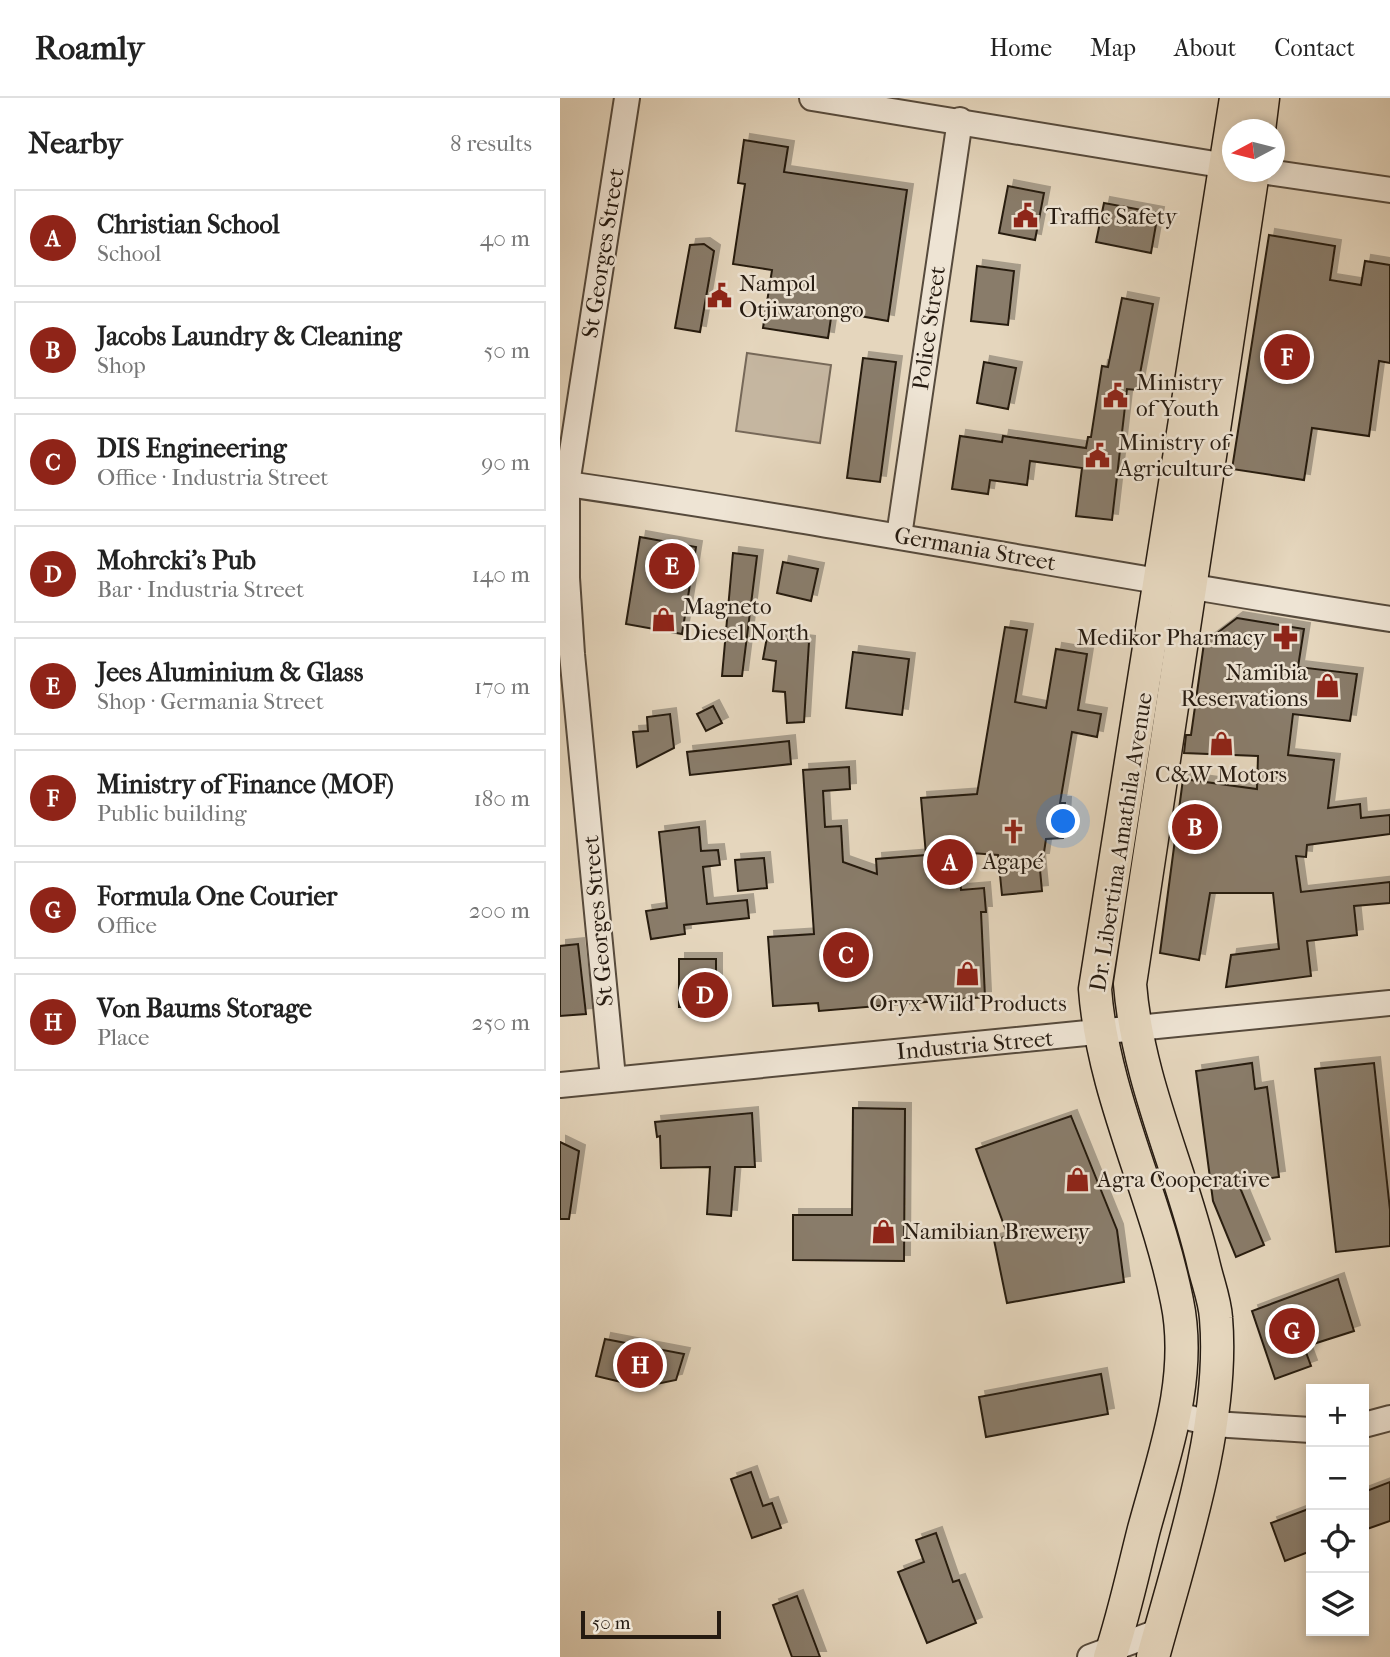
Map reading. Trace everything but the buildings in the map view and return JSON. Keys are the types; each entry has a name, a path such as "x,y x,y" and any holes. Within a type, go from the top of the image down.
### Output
{"main road":[{"name":"Dr. Libertina Amathila Avenue","path":"1236,98 1237,119"},
{"path":"1261,119 1264,98"},
{"name":"Dr. Libertina Amathila Avenue","path":"1157,1644 1213,1424 1216,1318 1193,1218 1146,1083 1133,1030 1130,984 1177,585 1236,182"},
{"name":"Dr. Libertina Amathila Avenue","path":"1104,1654 1175,1414 1183,1363 1178,1303 1153,1205 1098,1034 1095,989 1177,585"}],"street":[{"name":"St Georges Street","path":"612,1078 571,754 564,484 627,98"},
{"path":"812,98 960,120 1222,165"},
{"name":"Police Street","path":"899,536 960,120"},
{"path":"1285,175 1390,190"},
{"name":"Germania Street","path":"564,484 899,536 1390,619"},
{"name":"Industria Street","path":"560,1085 1098,1034 1390,1003"},
{"path":"1175,1414 1213,1424 1306,1430"},
{"path":"1369,1424 1390,1418"},
{"path":"1104,1654 1157,1644"}],"shaded area":[{"path":"747,353 831,365 820,443 736,431"}],"place":[{"name":"Traffic Safety","path":"1026,216"},
{"name":"Nampol Otjiwarongo","path":"719,296"},
{"name":"Ministry of Finance (MOF)","path":"1287,357"},
{"name":"Ministry of Youth","path":"1116,395"},
{"name":"Ministry of Agriculture","path":"1098,455"},
{"name":"Jees Aluminium & Glass","path":"672,566"},
{"name":"Magneto Diesel North","path":"663,619"},
{"name":"Medikor Pharmacy","path":"1285,637"},
{"name":"Namibia Reservations","path":"1328,685"},
{"name":"C&W Motors","path":"1221,744"},
{"name":"Jacobs Laundry & Cleaning","path":"1195,827"},
{"name":"Agapé","path":"1013,831"},
{"name":"Christian School","path":"950,862"},
{"name":"DIS Engineering","path":"846,955"},
{"name":"Oryx Wild Products","path":"968,973"},
{"name":"Mohrcki's Pub","path":"705,995"},
{"name":"Agra Cooperative","path":"1077,1179"},
{"name":"Namibian Brewery","path":"883,1231"},
{"name":"Formula One Courier","path":"1292,1331"},
{"name":"Von Baums Storage","path":"640,1365"}]}
